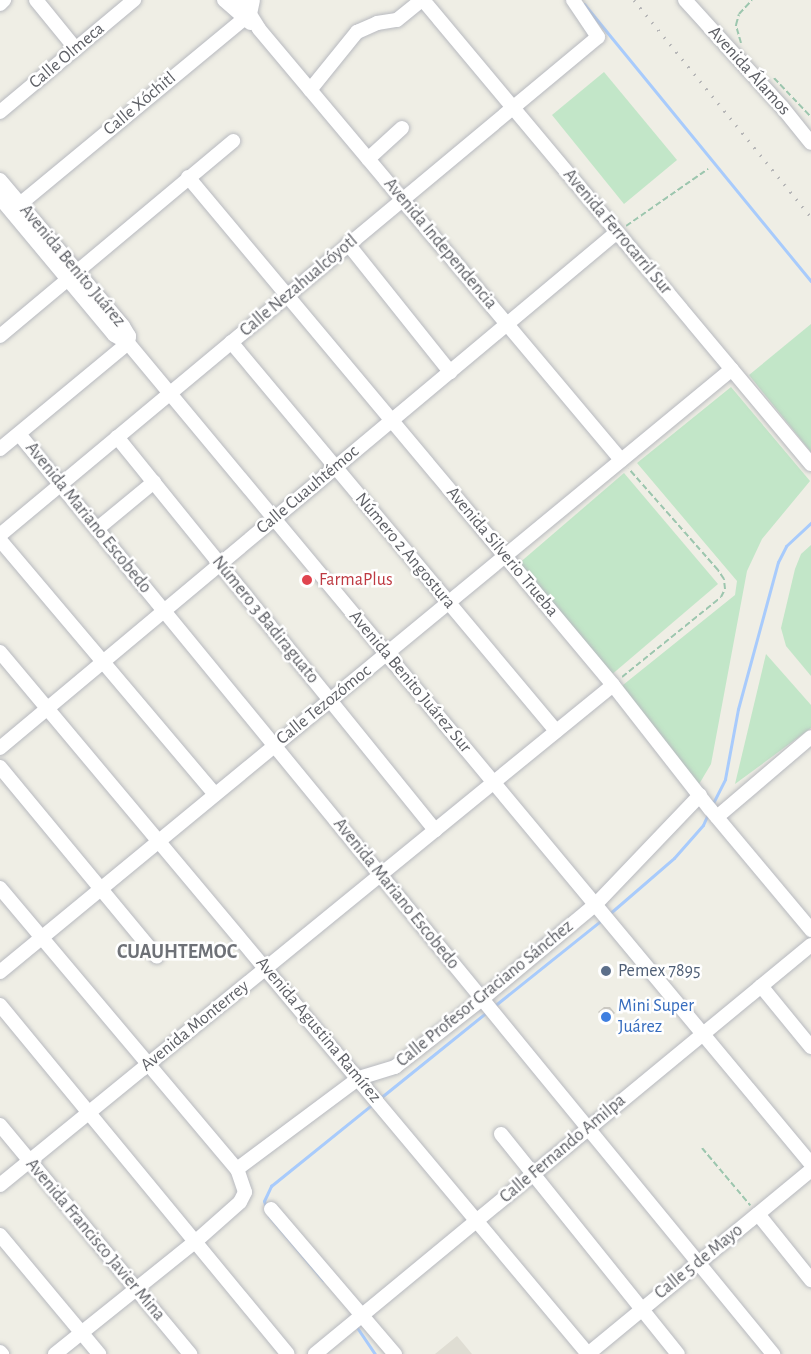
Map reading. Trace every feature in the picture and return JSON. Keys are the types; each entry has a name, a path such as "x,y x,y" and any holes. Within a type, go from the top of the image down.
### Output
{"street":[{"path":"0,4 4,0"},
{"path":"36,0 76,49"},
{"name":"Calle Olmeca","path":"0,112 134,0"},
{"name":"Avenida Independencia","path":"224,0 249,11"},
{"name":"Avenida Independencia","path":"242,0 259,29 621,460"},
{"path":"310,90 357,32 377,23 398,20 422,0"},
{"name":"Avenida Ferrocarril Sur","path":"422,0 811,464"},
{"name":"Calle Nezahualcóyotl","path":"0,535 598,37 573,0"},
{"name":"Avenida Álamos","path":"685,0 811,142"},
{"name":"Calle Xóchitl","path":"0,221 249,11"},
{"path":"368,159 402,128"},
{"path":"0,336 233,141"},
{"name":"Avenida Silverio Trueba","path":"188,177 613,685 717,817 811,930"},
{"name":"Avenida Benito Juárez","path":"0,180 16,208 72,275 127,332 128,343"},
{"name":"Avenida Benito Juárez","path":"0,198 16,208"},
{"name":"Calle Cuauhtémoc","path":"0,748 616,233"},
{"path":"348,244 450,372"},
{"name":"Número 2 Angostura","path":"231,342 556,731"},
{"path":"0,449 128,343"},
{"name":"Avenida Benito Juárez Sur","path":"128,343 597,908"},
{"name":"Calle Tezozómoc","path":"0,972 732,369"},
{"name":"Avenida Mariano Escobedo","path":"19,434 773,1354"},
{"name":"Número 3 Badiraguato","path":"117,437 435,830"},
{"path":"97,529 154,482"},
{"path":"0,540 216,794"},
{"name":"Avenida Agustina Ramírez","path":"0,652 588,1354"},
{"name":"Avenida Monterrey","path":"0,1185 613,685"},
{"path":"717,817 811,737"},
{"path":"0,767 157,957"},
{"name":"Calle Profesor Graciano Sánchez","path":"237,1168 362,1082 395,1067 597,908 700,795"},
{"path":"0,888 237,1168 244,1192 240,1202 195,1242 55,1354"},
{"path":"597,908 811,1164"},
{"name":"Calle Fernando Amilpa","path":"315,1354 811,945"},
{"path":"761,986 811,1047"},
{"path":"0,1005 288,1354"},
{"name":"Avenida Francisco Javier Mina","path":"0,1125 190,1354"},
{"path":"501,1134 678,1354"},
{"name":"Calle 5 de Mayo","path":"588,1354 811,1170"},
{"path":"271,1209 395,1354"},
{"path":"758,1214 811,1280"},
{"path":"0,1235 99,1354"}],"path":[{"path":"742,45 736,25 739,14 752,0"},
{"path":"772,77 811,117"},
{"path":"616,233 708,169"},
{"path":"613,685 720,597 724,589 724,579 718,570 621,460"},
{"path":"702,1148 758,1214"}],"shaded area":[{"path":"457,1336 472,1354 435,1354"}],"green space":[{"path":"604,72 677,160 624,204 552,115"},
{"path":"811,324 811,452 749,375"},
{"path":"731,387 810,481 762,539 747,571 711,764 695,791 618,689 735,595 737,581 637,463"},
{"path":"624,473 718,584 610,676 517,565"},
{"path":"811,545 811,676 786,646 781,628 795,569 801,554"},
{"path":"766,654 811,705 811,728 735,784"}],"building":[{"name":"Mini Super Juárez","path":"604,1007 610,1007 615,1013 606,1021 598,1012"}],"waterway":[{"path":"584,4 811,281"},
{"path":"712,805 725,779 738,709 778,562 786,546 811,523"},
{"path":"608,915 674,858 703,825 708,814"},
{"path":"493,1007 603,919"},
{"path":"379,1099 488,1011"},
{"path":"266,1207 264,1201 271,1186 374,1103"},
{"path":"269,1216 323,1280"},
{"path":"356,1326 375,1354"}],"railway":[{"path":"634,0 811,217"}],"place":[{"name":"FarmaPlus","path":"307,580"},
{"name":"Pemex 7895","path":"606,971"},
{"name":"Mini Super Juárez","path":"606,1017"}],"district":[{"name":"CUAUHTEMOC","path":"177,952"}]}
